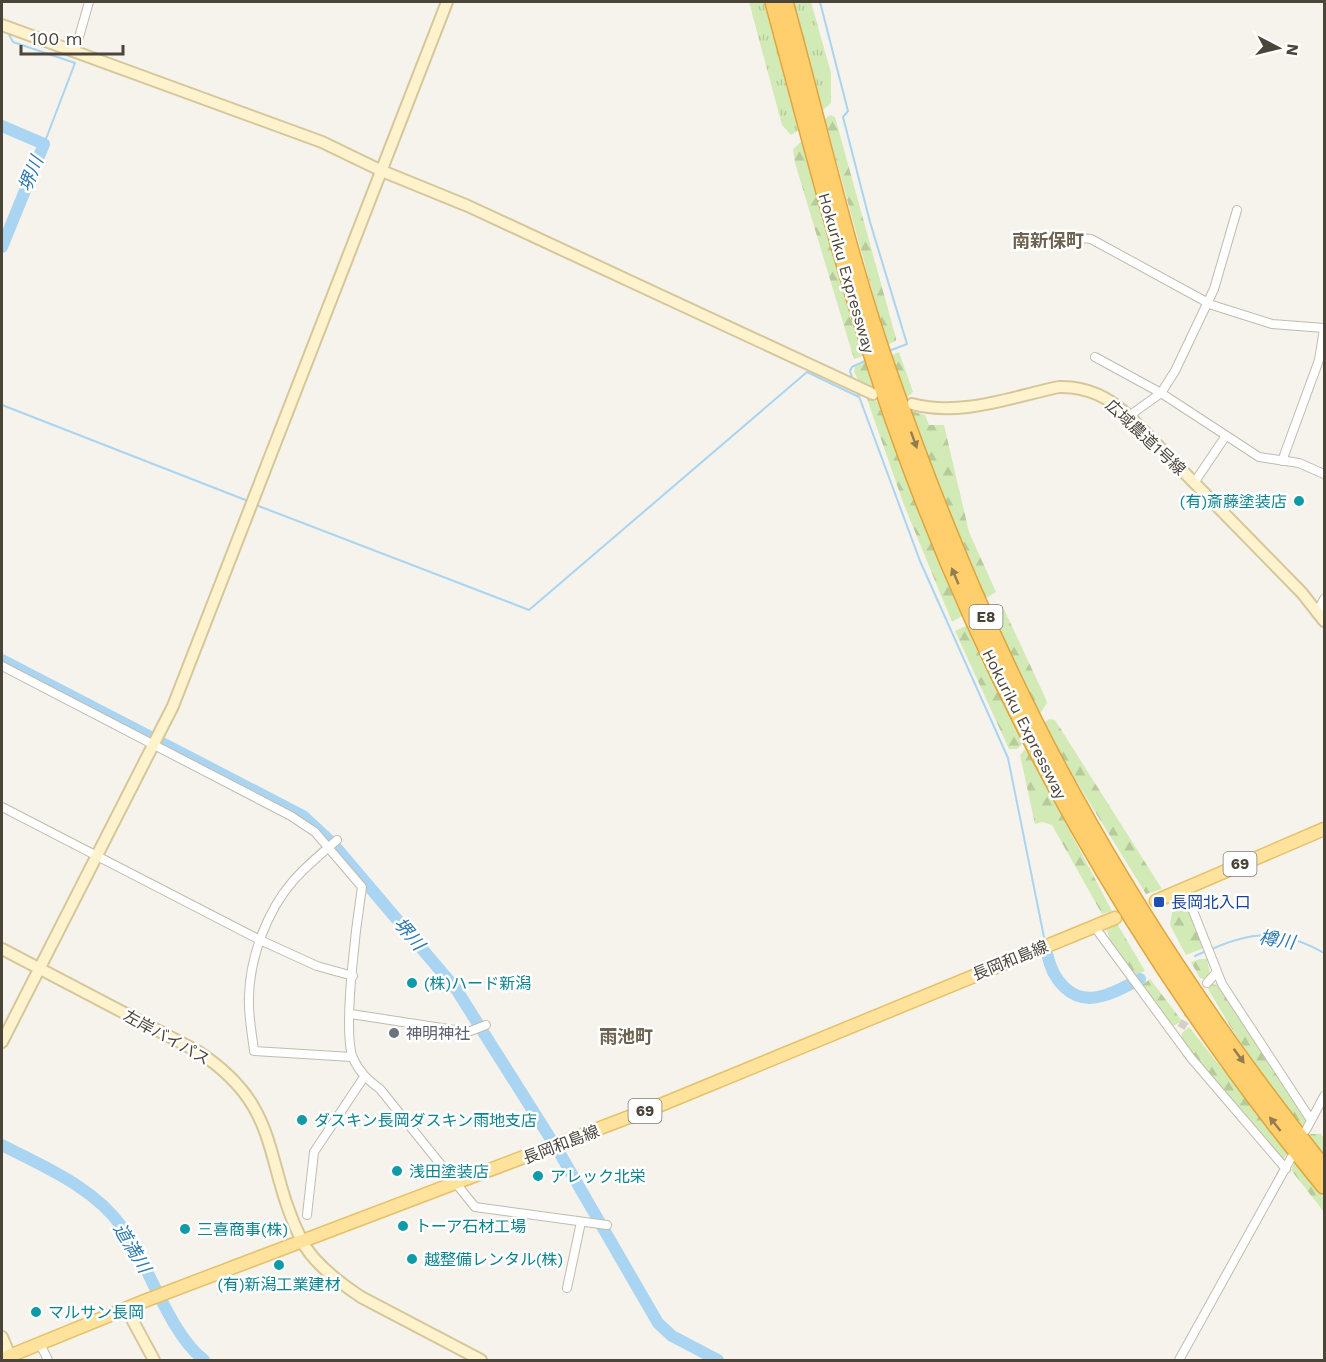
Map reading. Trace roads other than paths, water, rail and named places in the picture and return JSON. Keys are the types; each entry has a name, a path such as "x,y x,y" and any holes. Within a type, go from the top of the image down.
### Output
{"highway":[{"name":"Hokuriku Expressway","path":"773,2 825,197 879,378 938,537 990,656 1061,798 1139,928 1236,1073 1324,1186"},
{"name":"Hokuriku Expressway","path":"785,2 845,226 891,379 935,498 1004,654 1072,793 1126,884 1210,1014 1324,1168"}],"main road":[{"name":"69","path":"1156,901 1324,829"},
{"name":"長岡和島線","path":"6,1358 147,1300 720,1081 1115,918"}],"street":[{"path":"75,51 89,2"},
{"path":"2,1042 173,706 447,2"},
{"path":"2,25 304,135 382,171 468,206 873,394"},
{"path":"1129,416 1161,393 1175,371 1208,303 1237,210"},
{"path":"1054,235 1091,239 1208,303 1272,324 1324,329 1320,360 1282,461"},
{"path":"1095,357 1161,393 1259,457 1299,464 1324,474"},
{"name":"広域農道1号線","path":"912,404 944,409 965,408 1059,387 1074,386 1103,396 1129,416 1321,610 1324,621"},
{"path":"1194,483 1226,437"},
{"path":"1321,610 1324,599"},
{"path":"2,666 300,821 328,848 362,887 351,1014 352,1057 364,1077 380,1089 475,1207 607,1225"},
{"path":"2,807 260,940 317,966 353,976"},
{"path":"337,840 284,893 260,940 249,994 254,1051 352,1057"},
{"path":"1184,888 1208,942 1216,973 1311,1120"},
{"path":"1094,926 1175,1038 1286,1169"},
{"name":"左岸バイパス","path":"2,949 197,1051 238,1083 263,1121 303,1242 345,1287 481,1360"},
{"path":"1207,983 1216,973"},
{"path":"351,1014 468,1032 479,1030 486,1025"},
{"path":"1175,1038 1181,1028"},
{"path":"307,1215 314,1152 364,1077"},
{"path":"1306,1130 1324,1096"},
{"path":"1179,1360 1291,1158"},
{"path":"567,1288 580,1222"},
{"path":"127,1310 154,1360"},
{"path":"2,1337 6,1358"},
{"path":"40,1344 48,1360"}],"waterway":[{"path":"820,2 848,111 843,117 870,222 907,344 889,351"},
{"path":"7,31 13,42 75,63 44,144"},
{"name":"堺川","path":"2,126 44,144 2,247"},
{"path":"853,380 850,371 852,367 867,360"},
{"path":"256,505 529,610 807,372 859,397"},
{"path":"857,391 920,561 1008,758 1045,942"},
{"path":"2,405 248,501"},
{"name":"堺川","path":"2,660 303,816 333,844 456,989 559,1152 658,1323 672,1336 718,1360"},
{"name":"樽川","path":"1212,949 1241,938 1268,935 1295,940 1324,953"},
{"name":"樽川","path":"1195,956 1206,951"},
{"name":"樽川","path":"1047,953 1058,980 1065,988 1081,997 1107,995 1140,979"},
{"name":"道満川","path":"2,1145 67,1179 83,1189 111,1213 132,1243 180,1333 204,1360"}],"tunnel":[{"path":"1181,1028 1193,1008"}],"place":[{"name":"(有)斎藤塗装店","path":"1299,501"},
{"name":"長岡北入口","path":"1159,902"},
{"name":"(株)ハード新潟","path":"412,983"},
{"name":"神明神社","path":"394,1033"},
{"name":"ダスキン長岡ダスキン雨地支店","path":"302,1120"},
{"name":"浅田塗装店","path":"397,1171"},
{"name":"アレック北栄","path":"538,1176"},
{"name":"トーア石材工場","path":"403,1226"},
{"name":"三喜商事(株)","path":"185,1229"},
{"name":"越整備レンタル(株)","path":"412,1259"},
{"name":"(有)新潟工業建材","path":"279,1265"},
{"name":"マルサン長岡","path":"36,1312"}],"district":[{"name":"南新保町","path":"1048,241"},
{"name":"雨池町","path":"626,1037"}]}
